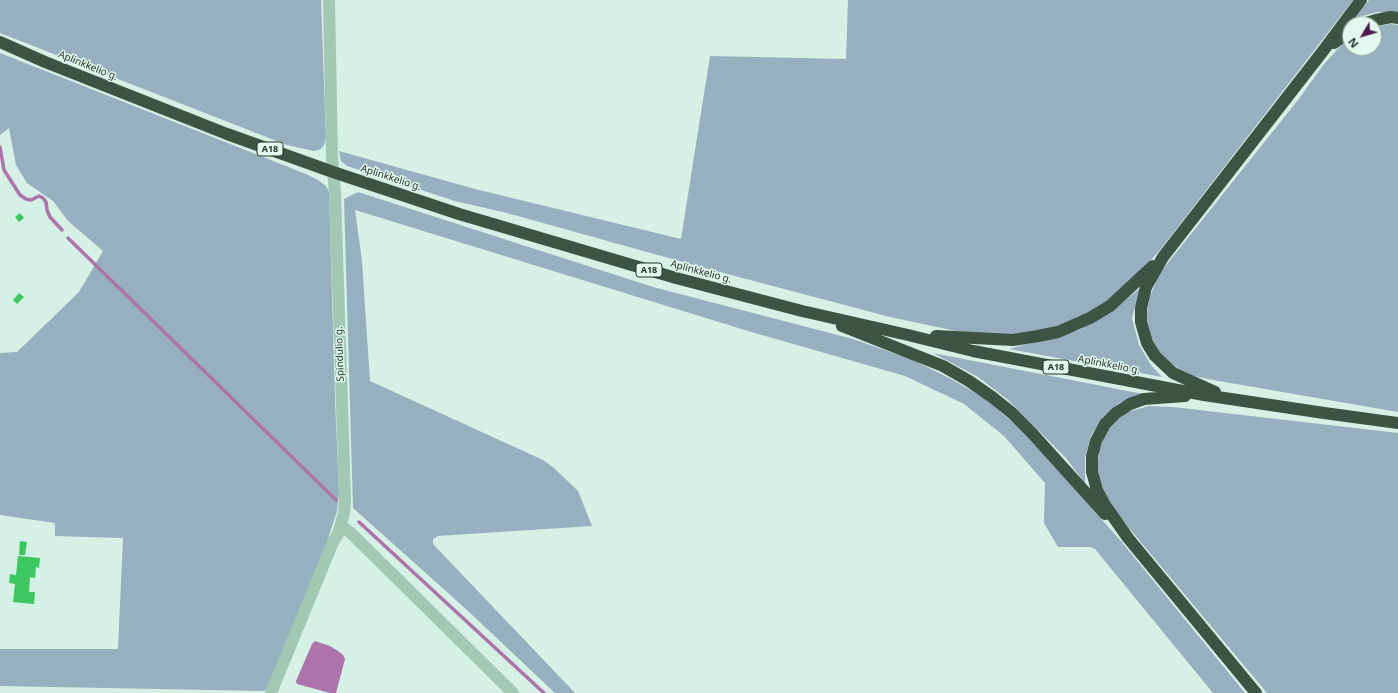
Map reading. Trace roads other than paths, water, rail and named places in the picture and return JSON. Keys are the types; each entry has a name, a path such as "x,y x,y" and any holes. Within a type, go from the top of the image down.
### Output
{"highway":[{"path":"1227,398 1173,372 1154,356 1146,343 1141,322 1141,308 1146,287 1163,257 1361,0"},
{"path":"1382,19 1391,17 1398,18"},
{"path":"1323,51 1342,37"},
{"name":"Aplinkkelio g.","path":"0,42 46,62 220,131 333,172 459,214 676,278 802,311 973,351 1204,395 1324,414 1398,423"},
{"path":"908,335 1013,340 1058,332 1090,318 1110,306 1163,257"},
{"path":"802,311 943,366 969,381 992,397 1012,413 1031,432 1100,510 1128,538"},
{"path":"1204,395 1144,399 1130,404 1116,413 1105,424 1096,441 1092,456 1092,472 1097,490 1105,505 1128,538 1256,693"}],"street":[{"name":"Spindulio g.","path":"271,693 344,513 345,498 333,172 329,0"},
{"path":"340,526 351,533 513,693"}],"waterway":[{"path":"0,147 4,170 20,195 31,200 39,196 43,198 46,202 50,217 62,230"},
{"path":"68,238 336,500"},
{"path":"359,522 544,693"}]}
